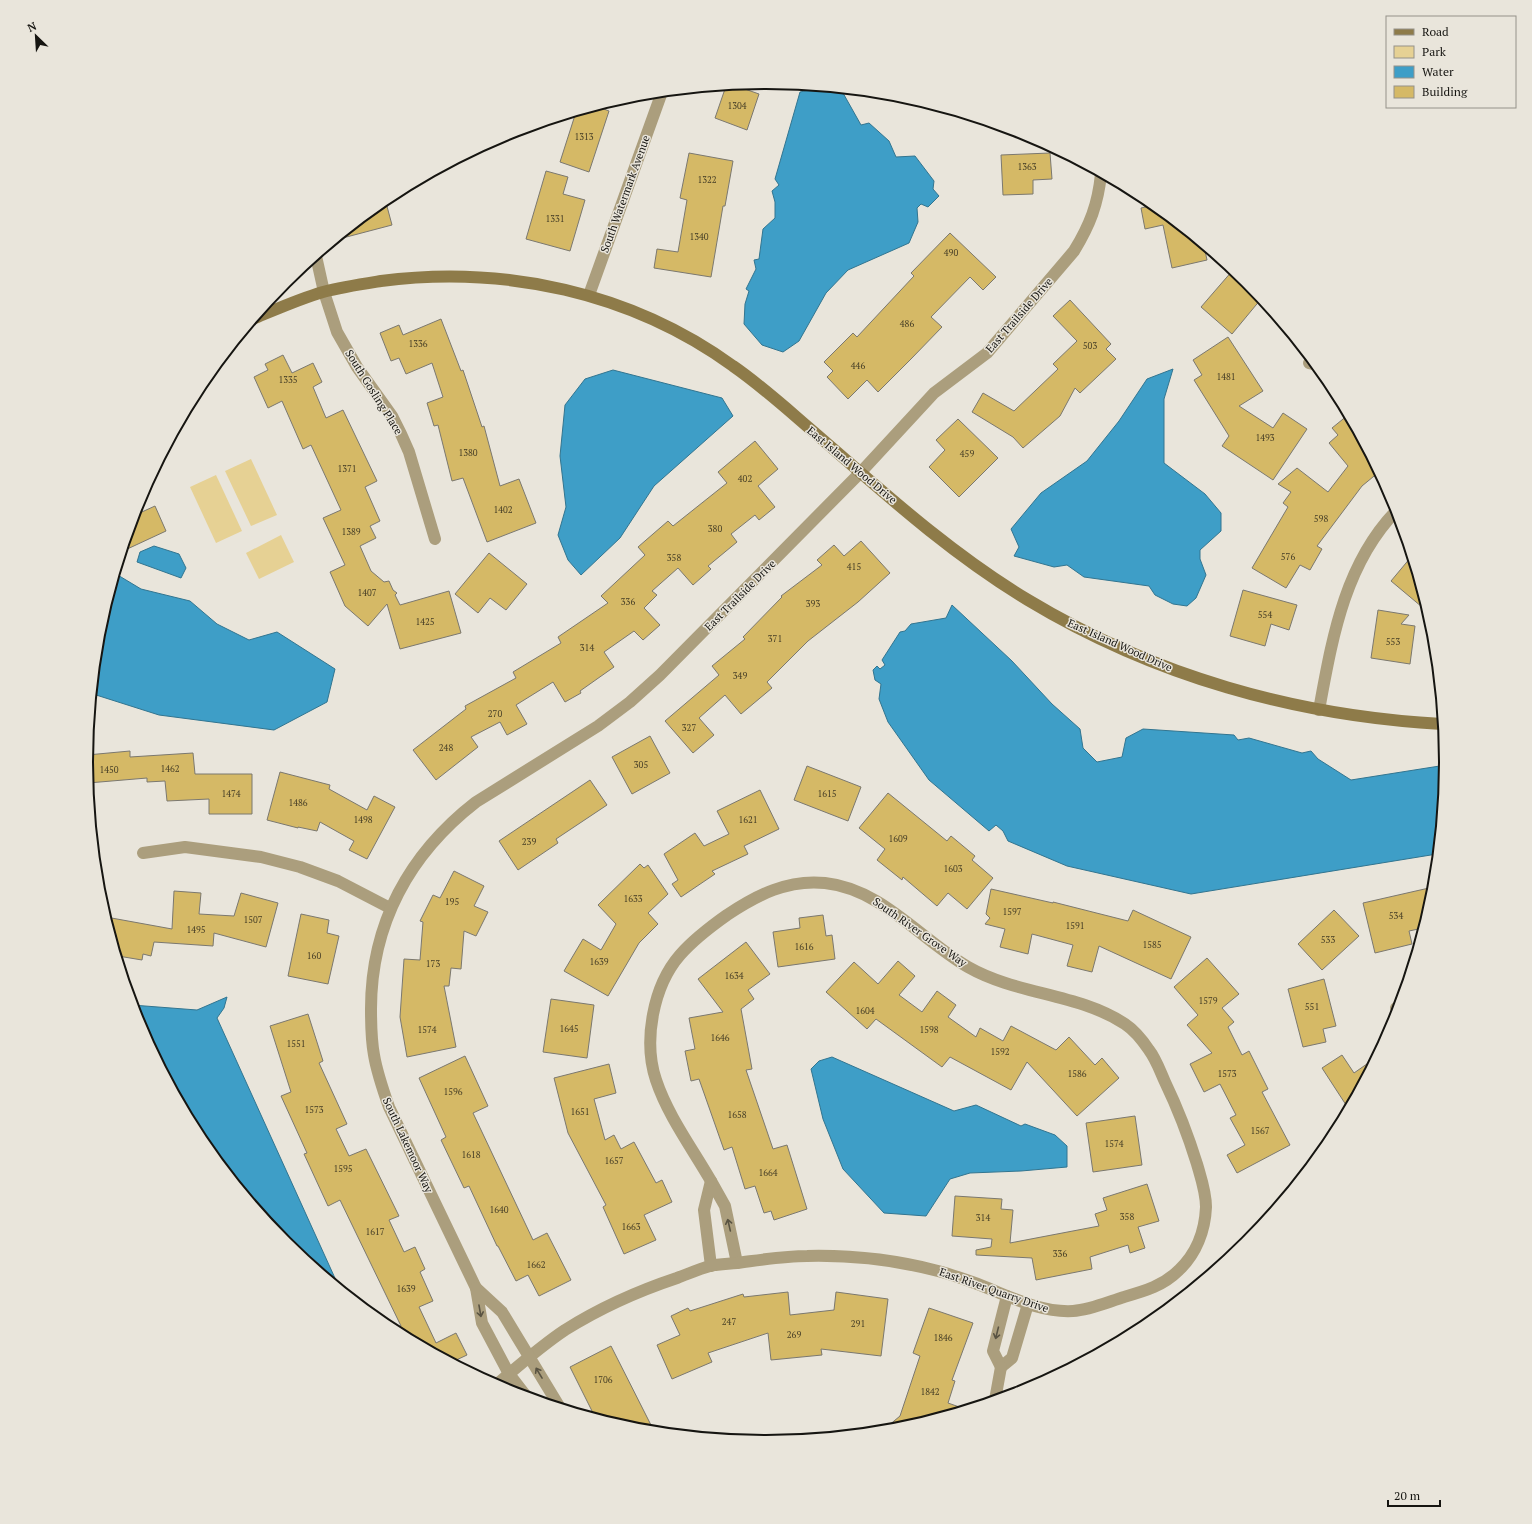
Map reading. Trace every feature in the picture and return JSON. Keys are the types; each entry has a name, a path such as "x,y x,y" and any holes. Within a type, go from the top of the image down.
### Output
{"street":[{"name":"South Watermark Avenue","path":"589,295 660,98"},
{"name":"East Trailside Drive","path":"371,994 373,969 377,950 390,908 419,858 445,828 476,802 598,726 630,702 660,675 861,472 934,393 986,353 1074,250 1086,232 1097,202 1100,178"},
{"name":"South Gosling Place","path":"317,261 324,292 337,332 357,367 392,416 402,434 409,452 435,539"},
{"name":"East Island Wood Drive","path":"263,315 324,292 396,279 449,276 490,277 529,282 589,295 627,308 663,324 698,343 731,364 763,389 929,530 978,567 1028,600 1081,630 1136,655 1192,677 1250,695 1319,710 1379,719 1438,724"},
{"path":"1319,710 1332,642 1346,596 1360,564 1370,546 1392,516"},
{"path":"143,853 185,847 261,857 300,867 338,881 390,908"},
{"name":"South River Grove Way","path":"737,1263 725,1206 670,1112 655,1077 650,1041 654,1008 667,974 678,956 702,932 748,902 771,890 796,883 822,882 845,886 876,900 969,968 993,979 1101,1010 1130,1027 1150,1050 1178,1109 1188,1133 1202,1180"},
{"name":"South Lakemoor Way","path":"371,994 370,1030 380,1082 387,1101 476,1288 482,1323 509,1374 520,1388"},
{"name":"East River Quarry Drive","path":"501,1381 565,1331 612,1303 711,1266 803,1256 836,1256 877,1259 941,1272 972,1282 1028,1304 1052,1310 1078,1311 1152,1289 1170,1279 1184,1265 1196,1248 1204,1226 1206,1203 1202,1180"},
{"path":"711,1181 704,1210 711,1266"},
{"name":"South Lakemoor Way","path":"476,1288 502,1312 556,1401"},
{"path":"996,1394 1001,1367 993,1351 1007,1296"},
{"path":"1001,1367 1012,1358 1028,1304"}],"green space":[{"path":"251,459 277,515 251,526 225,471"},
{"path":"216,475 242,531 216,543 190,487"},
{"path":"281,535 294,562 259,579 246,553"}],"water":[{"path":"810,90 843,94 861,125 869,123 889,141 896,157 915,156 934,181 933,189 939,196 928,207 921,204 917,208 918,222 909,243 848,270 826,293 799,341 783,352 762,345 744,324 745,304 749,291 746,289 756,269 754,260 759,259 763,229 775,218 775,202 772,191 779,185 775,179 800,92"},
{"path":"1173,369 1164,399 1164,463 1205,494 1221,513 1221,531 1200,550 1200,559 1206,575 1196,598 1187,606 1173,604 1155,595 1149,586 1084,577 1067,565 1054,567 1014,556 1019,547 1011,529 1041,493 1087,461 1119,421 1147,379"},
{"path":"613,370 722,398 733,416 654,486 620,538 581,575 568,560 558,535 566,507 560,456 565,405 585,379"},
{"path":"154,546 179,554 186,568 181,578 137,562 140,552"},
{"path":"120,576 141,589 190,601 217,624 249,640 277,632 335,669 327,702 274,730 159,715 97,695 106,631"},
{"path":"952,605 1012,661 1052,704 1080,729 1083,748 1097,762 1122,757 1126,738 1143,729 1234,735 1238,740 1249,738 1302,753 1311,751 1318,759 1351,780 1439,766 1438,806 1432,855 1191,894 1067,866 1008,841 1003,831 996,825 989,831 929,780 888,722 879,699 881,684 875,680 873,670 877,666 880,669 885,665 882,660 900,632 905,631 911,624 946,618"},
{"path":"227,997 224,1008 217,1018 335,1279 290,1238 260,1206 232,1172 206,1136 162,1060 139,1006 197,1010"},
{"path":"832,1057 954,1111 976,1105 1021,1126 1025,1124 1055,1135 1067,1146 1067,1167 970,1173 950,1179 926,1216 884,1213 843,1169 823,1119 811,1069 819,1061"}],"building":[{"path":"746,89 759,94 747,130 715,118 725,90"},
{"path":"604,109 609,111 589,172 560,162 574,117"},
{"path":"689,153 733,161 725,206 723,206 711,277 654,268 657,249 678,252 687,200 680,198"},
{"path":"1050,153 1052,179 1033,180 1033,194 1003,195 1001,155"},
{"path":"546,171 568,177 563,194 585,200 570,251 526,239"},
{"path":"387,206 392,225 344,238"},
{"path":"1147,207 1176,228 1205,252 1207,260 1172,268 1163,225 1145,229 1141,208"},
{"path":"950,233 996,277 983,290 970,277 931,317 942,327 878,392 867,380 848,399 827,377 833,371 824,362 853,333 857,337 914,276 911,273"},
{"path":"1229,274 1258,303 1232,334 1201,307"},
{"path":"1070,300 1111,344 1106,349 1116,359 1080,393 1075,388 1060,416 1023,448 1013,437 972,412 983,393 1014,411 1058,369 1053,364 1077,341 1053,316"},
{"path":"441,319 461,371 463,370 482,427 484,426 500,486 519,479 536,523 487,542 463,478 452,481 438,425 434,426 427,403 443,397 432,363 406,374 399,358 391,361 380,333 399,325 403,335"},
{"path":"1228,337 1263,391 1239,406 1273,428 1283,413 1307,429 1273,480 1222,446 1229,436 1194,380 1202,375 1193,360"},
{"path":"283,355 292,373 313,363 322,382 313,387 326,418 343,410 377,481 365,487 380,521 370,526 376,538 360,546 371,571 384,582 389,581 393,590 397,593 395,595 400,605 449,591 461,633 400,649 387,604 368,626 345,606 330,572 345,565 323,518 341,510 311,445 303,449 282,401 268,408 254,377 268,370 265,364"},
{"path":"1344,418 1375,475 1362,486 1317,546 1322,549 1310,570 1300,565 1286,588 1252,568 1288,507 1283,503 1291,492 1278,484 1297,468 1328,492 1348,466 1329,443 1338,435 1332,428"},
{"path":"958,419 998,458 959,497 929,467 945,450 936,440"},
{"path":"755,441 778,469 758,486 775,507 759,520 755,515 731,534 737,542 708,566 711,569 693,585 678,568 652,591 657,595 644,608 660,625 643,640 634,631 604,652 614,667 580,691 581,693 565,702 553,682 516,705 527,724 507,735 500,722 471,737 478,747 436,780 413,750 466,709 465,706 516,678 513,672 561,643 558,637 608,603 601,596 645,555 638,547 668,521 673,526 727,483 718,472"},
{"path":"155,506 166,531 128,549 129,546 141,512"},
{"path":"861,541 890,573 858,602 808,641 767,682 772,688 741,714 725,695 699,718 714,735 693,753 665,721 719,675 712,666 745,639 743,637 782,597 781,596 822,565 817,560 834,545 844,556"},
{"path":"489,553 527,584 506,610 490,598 478,613 455,594"},
{"path":"1408,561 1420,605 1391,581"},
{"path":"1243,590 1297,605 1289,630 1271,624 1265,646 1230,636"},
{"path":"1378,610 1409,615 1401,624 1415,626 1410,664 1371,658"},
{"path":"650,736 670,773 632,794 612,757"},
{"path":"130,751 130,757 193,753 195,774 252,774 252,814 209,814 209,799 167,801 165,781 147,782 147,778 93,783 93,754"},
{"path":"807,766 861,787 848,821 794,800"},
{"path":"280,772 330,785 329,789 367,810 374,796 395,807 367,859 349,850 354,841 320,822 317,831 267,820"},
{"path":"590,780 607,805 556,839 558,843 518,870 499,841"},
{"path":"760,790 779,829 744,846 748,854 712,871 715,874 681,897 672,884 678,880 664,854 695,833 704,846 729,834 717,811"},
{"path":"888,793 947,841 951,836 975,856 972,860 993,878 967,909 948,893 937,906 903,877 902,880 877,860 885,849 859,828"},
{"path":"640,864 644,868 648,865 668,894 648,913 658,924 639,943 608,996 564,971 583,939 601,950 616,924 598,905"},
{"path":"454,871 484,886 474,906 488,912 476,936 464,931 461,969 451,968 449,986 444,986 456,1047 407,1057 400,1017 404,959 420,960 423,922 420,921 433,895 440,898"},
{"path":"991,889 1053,902 1128,921 1133,910 1191,937 1171,979 1099,946 1092,972 1067,966 1073,945 1032,934 1028,954 1000,947 1005,929 985,924 990,918 986,914"},
{"path":"1427,889 1418,929 1409,931 1412,944 1375,953 1363,903"},
{"path":"174,891 201,893 199,914 234,916 241,893 278,903 266,947 214,933 213,946 154,942 151,956 143,954 142,960 122,957 112,918 172,929"},
{"path":"1334,910 1359,936 1322,970 1298,944"},
{"path":"301,914 329,920 327,933 339,936 328,984 288,976"},
{"path":"823,915 826,936 832,935 835,959 778,967 773,932 800,928 799,918"},
{"path":"746,942 770,974 748,990 754,999 741,1009 752,1069 746,1070 773,1149 787,1145 807,1209 774,1220 771,1211 764,1213 755,1186 745,1189 732,1147 724,1150 699,1079 691,1081 685,1051 695,1049 689,1018 723,1012 698,979"},
{"path":"1207,958 1239,994 1222,1008 1234,1022 1228,1027 1242,1055 1249,1051 1268,1089 1262,1092 1290,1145 1237,1173 1227,1155 1245,1145 1230,1118 1236,1115 1220,1084 1204,1092 1190,1064 1212,1053 1187,1025 1198,1015 1174,987"},
{"path":"898,961 915,976 899,995 922,1012 937,991 956,1005 948,1017 976,1037 980,1028 1003,1041 1011,1026 1056,1050 1069,1037 1095,1065 1102,1058 1119,1078 1077,1116 1027,1062 1011,1090 950,1057 942,1067 876,1019 867,1029 826,992 854,962 878,984"},
{"path":"1324,979 1336,1026 1323,1029 1326,1042 1303,1047 1288,989"},
{"path":"551,999 594,1005 587,1058 543,1052"},
{"path":"308,1014 323,1061 319,1063 347,1124 336,1129 349,1156 366,1149 399,1216 389,1220 404,1252 415,1247 425,1269 420,1272 433,1301 419,1307 436,1343 456,1333 467,1355 457,1360 400,1327 401,1326 340,1200 328,1206 304,1154 307,1153 281,1096 291,1092 270,1026"},
{"path":"1342,1055 1354,1073 1368,1063 1346,1104 1322,1068"},
{"path":"465,1056 488,1106 473,1113 533,1240 547,1233 571,1280 539,1296 528,1275 516,1281 497,1246 469,1186 464,1188 441,1140 446,1137 419,1078"},
{"path":"609,1064 616,1093 594,1099 605,1140 614,1135 621,1149 634,1142 656,1183 662,1180 672,1202 644,1215 656,1240 624,1254 603,1207 606,1205 568,1133 554,1078"},
{"path":"1135,1116 1142,1165 1093,1172 1086,1123"},
{"path":"1147,1184 1159,1221 1138,1227 1145,1248 1130,1253 1128,1245 1090,1257 1092,1269 1036,1280 1032,1258 976,1255 976,1250 991,1247 992,1239 952,1236 955,1196 1002,1199 1001,1209 1013,1210 1010,1243 1099,1226 1095,1214 1107,1210 1103,1198"},
{"path":"788,1292 790,1315 834,1310 836,1292 888,1299 881,1356 821,1349 822,1355 771,1360 768,1333 708,1353 712,1362 672,1379 657,1345 680,1335 671,1316 688,1308 690,1311 743,1294 744,1297"},
{"path":"929,1308 973,1323 952,1380 955,1381 948,1403 958,1406 892,1423 900,1416 920,1356 913,1353"},
{"path":"611,1346 651,1425 593,1412 570,1367"}]}
